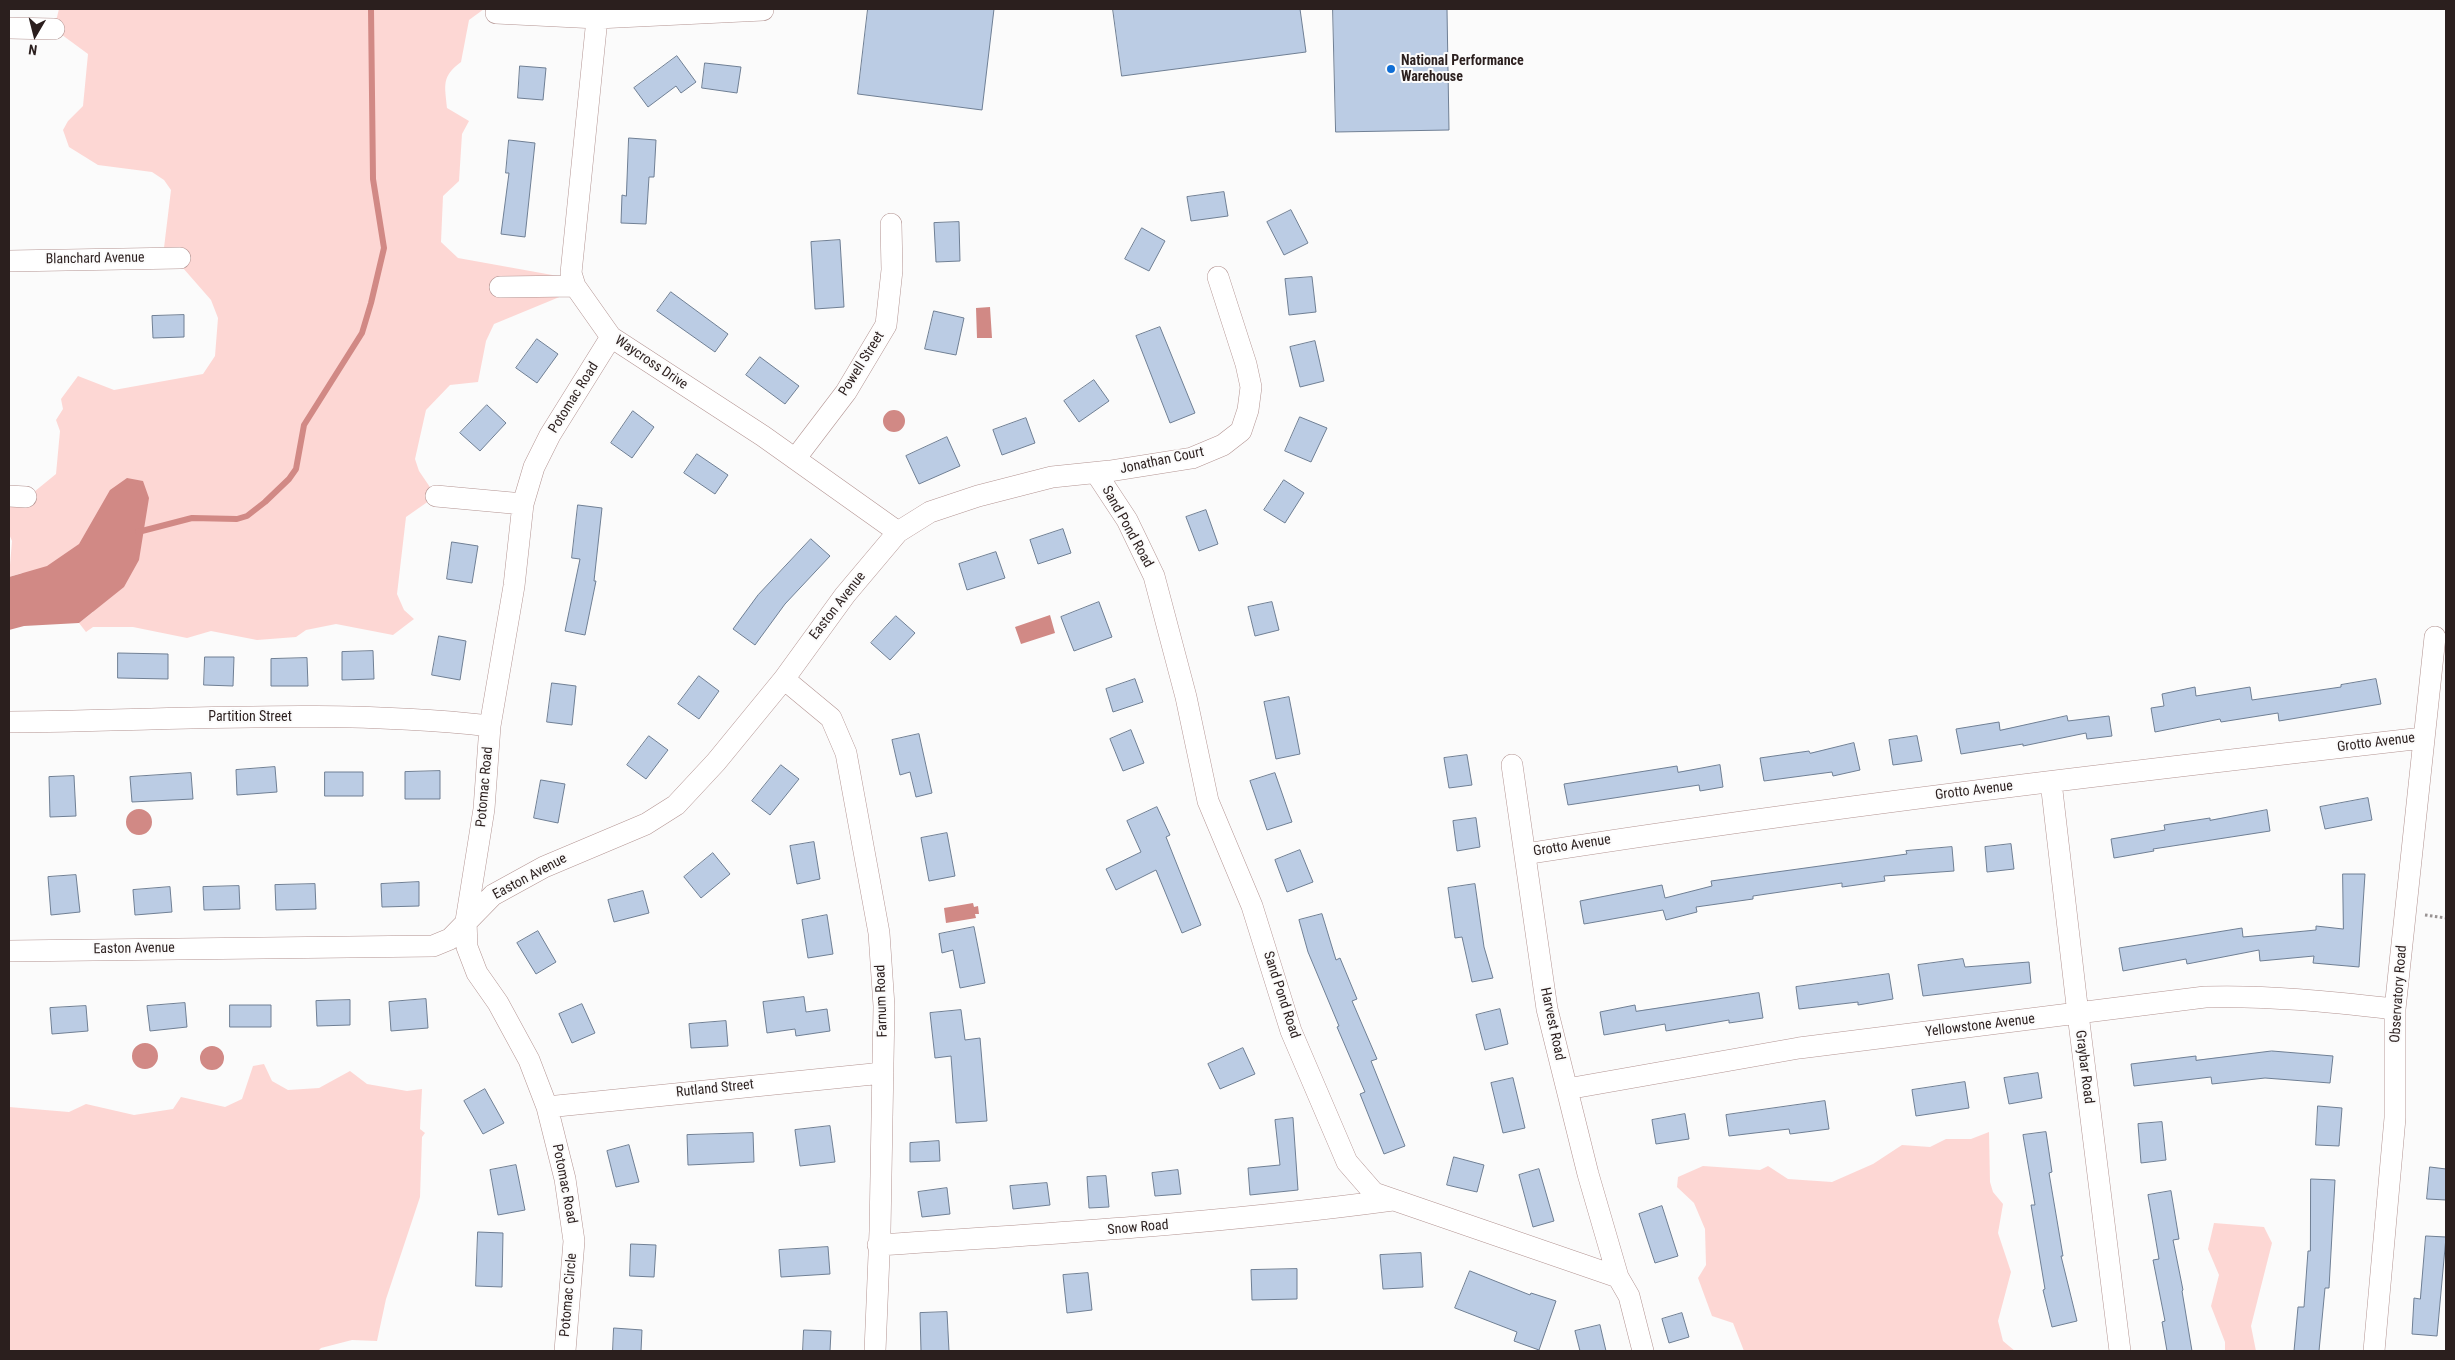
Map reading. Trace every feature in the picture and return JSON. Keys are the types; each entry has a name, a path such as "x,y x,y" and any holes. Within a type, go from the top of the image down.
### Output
{"street":[{"path":"496,13 763,10"},
{"name":"Waycross Drive","path":"597,13 571,273 575,286 611,337 763,436 898,532"},
{"path":"9,28 54,29"},
{"name":"Powell Street","path":"795,459 850,385 886,325 892,270 892,224"},
{"name":"Blanchard Avenue","path":"9,261 180,258"},
{"name":"Jonathan Court","path":"898,532 930,512 978,496 1052,477 1096,473 1192,458 1223,446 1241,430 1248,410 1251,387 1246,364 1218,278"},
{"path":"500,287 575,286"},
{"name":"Potomac Road","path":"574,1239 565,1179 547,1107 529,1060 498,1003 477,973 467,947 466,921 484,809 490,726 514,586 522,504 534,467 550,435 611,337"},
{"name":"Sand Pond Road","path":"1096,473 1126,520 1154,576 1186,697 1208,802 1252,906 1292,1031 1326,1117 1347,1162 1374,1193 1618,1277"},
{"path":"436,496 522,504"},
{"name":"Easton Avenue","path":"9,952 434,946 450,939 466,921 502,890 544,866 646,824 676,805 716,762 784,678 845,595 898,532"},
{"name":"Observatory Road","path":"2374,1351 2395,1118 2395,1009 2435,637"},
{"name":"Farnum Road","path":"784,678 831,718 846,753 879,933 884,1006 875,1351"},
{"name":"Partition Street","path":"9,722 220,716 434,719 490,726"},
{"name":"Grotto Avenue","path":"1526,854 1701,826 2423,738"},
{"name":"Harvest Road","path":"1512,765 1547,1010 1588,1174 1618,1277"},
{"name":"Graybar Road","path":"2052,782 2078,1014 2120,1351"},
{"name":"Yellowstone Avenue","path":"1567,1088 1799,1048 2205,997 2236,996 2319,1001 2395,1009"},
{"name":"Rutland Street","path":"547,1107 883,1073"},
{"name":"Snow Road","path":"878,1244 1148,1227 1283,1215 1397,1200"},
{"name":"Potomac Circle","path":"565,1351 574,1239"},
{"path":"1618,1277 1629,1296 1643,1351"}],"shaded area":[{"path":"59,9 484,9 469,20 461,62 450,72 446,82 447,108 469,121 462,134 459,181 443,196 441,242 458,258 569,278 574,291 494,324 486,341 478,382 450,385 426,410 415,459 419,471 436,496 406,517 397,594 404,610 414,619 393,635 336,624 306,630 296,637 257,640 211,631 187,638 133,627 93,627 86,632 79,623 93,612 9,596 22,573 9,577 12,541 9,534 9,500 29,496 56,474 60,431 56,420 63,409 61,399 78,376 114,390 203,374 215,356 218,318 211,300 176,260 163,256 171,190 164,180 152,172 98,165 69,147 63,130 68,121 83,106 88,54 54,29"},
{"path":"990,307 992,338 977,338 976,308"},
{"path":"890,410 898,410 905,417 905,425 898,432 890,432 883,425 883,417"},
{"path":"127,478 143,481 149,498 139,560 124,587 79,623 24,626 9,630 9,577 47,566 79,544 110,490"},
{"path":"1050,615 1055,633 1021,644 1015,627"},
{"path":"139,809 148,813 152,822 148,831 139,835 130,831 126,822 130,813"},
{"path":"973,903 974,907 978,906 979,914 975,914 976,918 946,923 944,908"},
{"path":"145,1043 154,1047 158,1056 154,1065 145,1069 136,1065 132,1056 136,1047"},
{"path":"212,1046 220,1050 224,1058 220,1066 212,1070 204,1066 200,1058 204,1050"},
{"path":"264,1064 272,1081 288,1090 319,1088 350,1071 367,1084 407,1091 422,1089 420,1129 425,1133 422,1137 420,1197 386,1299 377,1341 352,1340 321,1348 318,1351 9,1351 9,1107 69,1112 86,1104 134,1115 173,1109 181,1097 225,1107 242,1099 253,1066"},
{"path":"1989,1132 1990,1182 1993,1192 2003,1204 1998,1233 2011,1272 1998,1321 2003,1341 2015,1351 1744,1351 1733,1323 1712,1316 1698,1278 1706,1265 1705,1229 1694,1203 1677,1187 1678,1177 1703,1166 1760,1170 1768,1166 1788,1179 1832,1182 1873,1164 1902,1145 1930,1147 1946,1139 1971,1139"},
{"path":"2214,1223 2264,1227 2272,1243 2251,1326 2256,1351 2225,1351 2225,1342 2211,1306 2219,1275 2208,1249"}],"building":[{"path":"868,9 994,9 982,110 858,94"},
{"path":"1113,9 1300,9 1306,52 1122,76"},
{"name":"National Performance Warehouse","path":"1333,9 1447,9 1449,130 1336,132"},
{"path":"677,56 696,82 681,93 676,86 648,107 634,88"},
{"path":"705,63 741,67 737,93 702,88"},
{"path":"520,66 546,68 543,100 518,98"},
{"path":"629,138 656,140 654,177 649,177 646,224 621,223 622,195 626,196"},
{"path":"509,140 535,143 525,237 501,234 509,173 506,173"},
{"path":"1224,192 1228,216 1191,221 1187,197"},
{"path":"1291,210 1308,243 1284,255 1267,222"},
{"path":"959,222 960,261 936,262 934,223"},
{"path":"1142,228 1165,241 1149,271 1125,259"},
{"path":"840,240 844,307 815,309 811,242"},
{"path":"1312,277 1316,312 1289,315 1285,279"},
{"path":"671,292 728,334 715,352 657,311"},
{"path":"934,311 964,318 956,355 925,349"},
{"path":"184,315 184,337 153,338 152,316"},
{"path":"1160,327 1195,413 1170,423 1136,336"},
{"path":"537,339 558,354 537,383 516,368"},
{"path":"1315,341 1324,381 1300,387 1290,347"},
{"path":"760,357 799,386 785,404 746,375"},
{"path":"1094,380 1109,401 1079,422 1064,401"},
{"path":"487,405 506,423 480,451 460,433"},
{"path":"633,411 654,427 632,458 611,443"},
{"path":"1300,417 1327,428 1311,462 1285,451"},
{"path":"1026,418 1035,443 1002,455 993,430"},
{"path":"947,437 960,466 919,484 906,456"},
{"path":"697,454 728,475 715,494 684,473"},
{"path":"1284,480 1304,493 1285,523 1264,510"},
{"path":"578,505 602,508 594,581 596,581 585,635 565,631 580,559 572,558"},
{"path":"1206,510 1218,544 1199,551 1186,517"},
{"path":"1063,529 1071,553 1038,564 1030,540"},
{"path":"811,539 830,556 785,604 755,645 733,629 758,595"},
{"path":"452,542 478,546 472,583 447,579"},
{"path":"996,552 1005,578 967,590 959,564"},
{"path":"1099,602 1112,637 1074,651 1061,617"},
{"path":"1272,602 1279,630 1255,636 1248,607"},
{"path":"896,616 915,633 890,660 871,643"},
{"path":"439,636 466,641 460,680 432,675"},
{"path":"373,651 374,679 342,680 342,652"},
{"path":"118,653 168,654 168,679 118,678"},
{"path":"205,657 234,657 233,686 204,685"},
{"path":"307,658 308,686 271,686 271,659"},
{"path":"699,676 719,691 699,719 678,704"},
{"path":"1135,679 1143,702 1113,712 1106,689"},
{"path":"2376,679 2381,704 2279,721 2278,713 2221,722 2220,719 2155,732 2151,708 2164,706 2162,694 2195,687 2196,696 2250,687 2252,700 2341,687 2341,685"},
{"path":"552,683 576,686 572,725 547,722"},
{"path":"1289,697 1300,754 1276,759 1264,702"},
{"path":"2067,716 2068,721 2109,716 2112,736 2087,739 2086,733 2023,746 2023,744 1961,754 1956,729 1999,722 2000,730"},
{"path":"1131,730 1144,763 1123,771 1110,739"},
{"path":"919,734 932,793 916,797 910,772 900,775 892,740"},
{"path":"649,736 668,750 646,779 627,765"},
{"path":"1917,736 1922,761 1893,765 1889,740"},
{"path":"1854,743 1860,770 1833,776 1832,772 1764,781 1760,758 1809,751 1810,753"},
{"path":"1467,755 1472,785 1449,788 1444,758"},
{"path":"781,765 799,779 770,815 752,801"},
{"path":"1720,765 1723,787 1700,791 1699,785 1568,805 1564,784 1677,766 1678,772"},
{"path":"275,767 277,792 237,795 236,770"},
{"path":"440,771 440,799 405,799 405,772"},
{"path":"325,772 363,772 363,796 325,796"},
{"path":"191,773 193,799 132,802 130,777"},
{"path":"1275,773 1292,822 1267,830 1250,781"},
{"path":"74,776 76,816 50,817 49,777"},
{"path":"541,780 565,784 558,823 534,818"},
{"path":"2368,798 2372,820 2325,829 2320,807"},
{"path":"1157,807 1170,835 1166,837 1201,925 1182,933 1156,870 1116,890 1106,869 1141,852 1127,821"},
{"path":"2267,810 2270,831 2153,849 2154,851 2114,858 2111,839 2165,830 2164,825 2210,818 2210,820"},
{"path":"1476,818 1480,847 1457,851 1453,821"},
{"path":"947,833 955,876 929,881 921,838"},
{"path":"814,842 820,879 797,884 790,846"},
{"path":"2011,844 2014,869 1987,872 1985,847"},
{"path":"1952,847 1954,871 1884,876 1885,881 1842,887 1842,883 1753,896 1753,899 1696,907 1697,912 1666,920 1663,910 1584,924 1580,901 1662,885 1665,898 1712,886 1711,881 1907,854 1906,851"},
{"path":"1300,850 1313,882 1287,892 1275,860"},
{"path":"713,853 730,874 701,898 684,877"},
{"path":"2343,874 2365,874 2359,967 2313,963 2314,956 2260,961 2259,950 2187,964 2186,959 2123,971 2119,948 2242,928 2243,937 2316,930 2316,926 2343,929"},
{"path":"76,875 80,912 51,915 48,877"},
{"path":"419,882 419,906 382,907 381,884"},
{"path":"315,884 316,909 276,910 275,885"},
{"path":"1475,884 1484,947 1493,978 1472,982 1462,937 1455,938 1448,888"},
{"path":"239,886 240,909 204,910 203,887"},
{"path":"170,887 172,912 135,915 133,890"},
{"path":"643,891 649,913 614,922 608,900"},
{"path":"1322,914 1336,960 1340,958 1357,999 1352,1001 1377,1059 1371,1061 1405,1146 1384,1154 1360,1094 1365,1092 1308,952 1299,920"},
{"path":"827,915 833,954 808,958 802,920"},
{"path":"974,927 985,983 960,988 953,950 942,953 939,934"},
{"path":"538,931 556,962 536,974 517,943"},
{"path":"1963,959 1965,967 2029,962 2031,983 1923,996 1918,965"},
{"path":"1889,974 1893,999 1858,1005 1858,1002 1799,1009 1796,987"},
{"path":"1759,993 1763,1018 1729,1023 1729,1020 1666,1031 1665,1024 1604,1035 1600,1012 1635,1005 1636,1011"},
{"path":"804,997 806,1012 827,1009 830,1031 796,1036 795,1029 767,1033 763,1002"},
{"path":"426,999 428,1028 391,1031 389,1002"},
{"path":"350,1000 350,1025 317,1026 316,1001"},
{"path":"185,1003 187,1027 150,1031 147,1006"},
{"path":"582,1004 595,1033 572,1043 559,1014"},
{"path":"230,1005 271,1005 271,1027 230,1027"},
{"path":"86,1006 88,1031 52,1034 50,1008"},
{"path":"1500,1009 1508,1044 1485,1050 1476,1015"},
{"path":"961,1010 965,1040 980,1038 987,1121 956,1123 951,1056 935,1058 930,1013"},
{"path":"726,1021 728,1046 691,1048 689,1024"},
{"path":"1243,1048 1255,1074 1220,1089 1208,1064"},
{"path":"2272,1051 2333,1056 2330,1083 2265,1078 2212,1084 2211,1077 2134,1086 2131,1064 2196,1056 2196,1060"},
{"path":"2038,1073 2042,1098 2009,1104 2004,1078"},
{"path":"1513,1078 1525,1128 1503,1133 1491,1083"},
{"path":"1965,1082 1969,1108 1916,1116 1912,1090"},
{"path":"485,1089 504,1123 483,1134 464,1101"},
{"path":"1825,1101 1829,1129 1790,1134 1789,1129 1729,1136 1726,1115"},
{"path":"2318,1106 2342,1108 2339,1146 2316,1145"},
{"path":"1685,1114 1689,1139 1656,1144 1652,1120"},
{"path":"1293,1118 1298,1190 1250,1195 1248,1168 1280,1165 1275,1120"},
{"path":"2162,1122 2166,1160 2141,1163 2138,1124"},
{"path":"830,1126 835,1162 800,1166 795,1130"},
{"path":"2046,1132 2052,1172 2049,1173 2063,1256 2061,1256 2077,1321 2052,1327 2043,1290 2045,1289 2031,1205 2035,1205 2023,1135"},
{"path":"753,1133 754,1162 688,1165 687,1135"},
{"path":"939,1141 940,1161 910,1162 910,1143"},
{"path":"629,1145 639,1182 616,1187 607,1151"},
{"path":"1454,1157 1484,1165 1477,1192 1447,1185"},
{"path":"516,1165 525,1210 498,1215 490,1170"},
{"path":"2430,1167 2446,1169 2446,1200 2427,1199"},
{"path":"1539,1169 1554,1221 1533,1227 1519,1175"},
{"path":"1178,1170 1181,1194 1155,1196 1152,1173"},
{"path":"1106,1176 1109,1207 1089,1208 1087,1177"},
{"path":"2311,1179 2335,1180 2329,1288 2325,1288 2319,1351 2294,1351 2298,1307 2304,1307 2308,1251 2310,1251"},
{"path":"1047,1183 1050,1205 1013,1209 1010,1186"},
{"path":"947,1188 950,1214 922,1217 918,1192"},
{"path":"2171,1191 2179,1239 2173,1240 2192,1351 2167,1351 2162,1322 2165,1321 2153,1260 2159,1259 2148,1195"},
{"path":"1662,1206 1678,1256 1655,1263 1639,1214"},
{"path":"478,1232 503,1233 502,1287 476,1286"},
{"path":"2426,1236 2446,1237 2437,1336 2412,1334 2414,1298 2420,1299"},
{"path":"631,1244 656,1245 654,1277 630,1276"},
{"path":"828,1247 830,1274 781,1277 779,1250"},
{"path":"1421,1253 1423,1287 1383,1289 1380,1255"},
{"path":"1297,1269 1297,1299 1252,1300 1251,1270"},
{"path":"1470,1271 1530,1295 1531,1293 1556,1301 1539,1350 1514,1341 1517,1332 1455,1308"},
{"path":"1088,1273 1092,1310 1067,1313 1063,1275"},
{"path":"947,1312 949,1351 921,1351 920,1313"},
{"path":"1682,1313 1689,1337 1669,1343 1662,1319"},
{"path":"1600,1325 1606,1351 1580,1351 1575,1331"},
{"path":"614,1328 642,1330 641,1351 613,1351"},
{"path":"804,1330 831,1331 830,1351 803,1351"}],"waterway":[{"path":"138,532 192,518 237,519 247,516 265,502 289,479 296,469 304,425 362,333 384,248 373,179 371,9"}],"place":[{"name":"National Performance Warehouse","path":"1391,69"}]}
